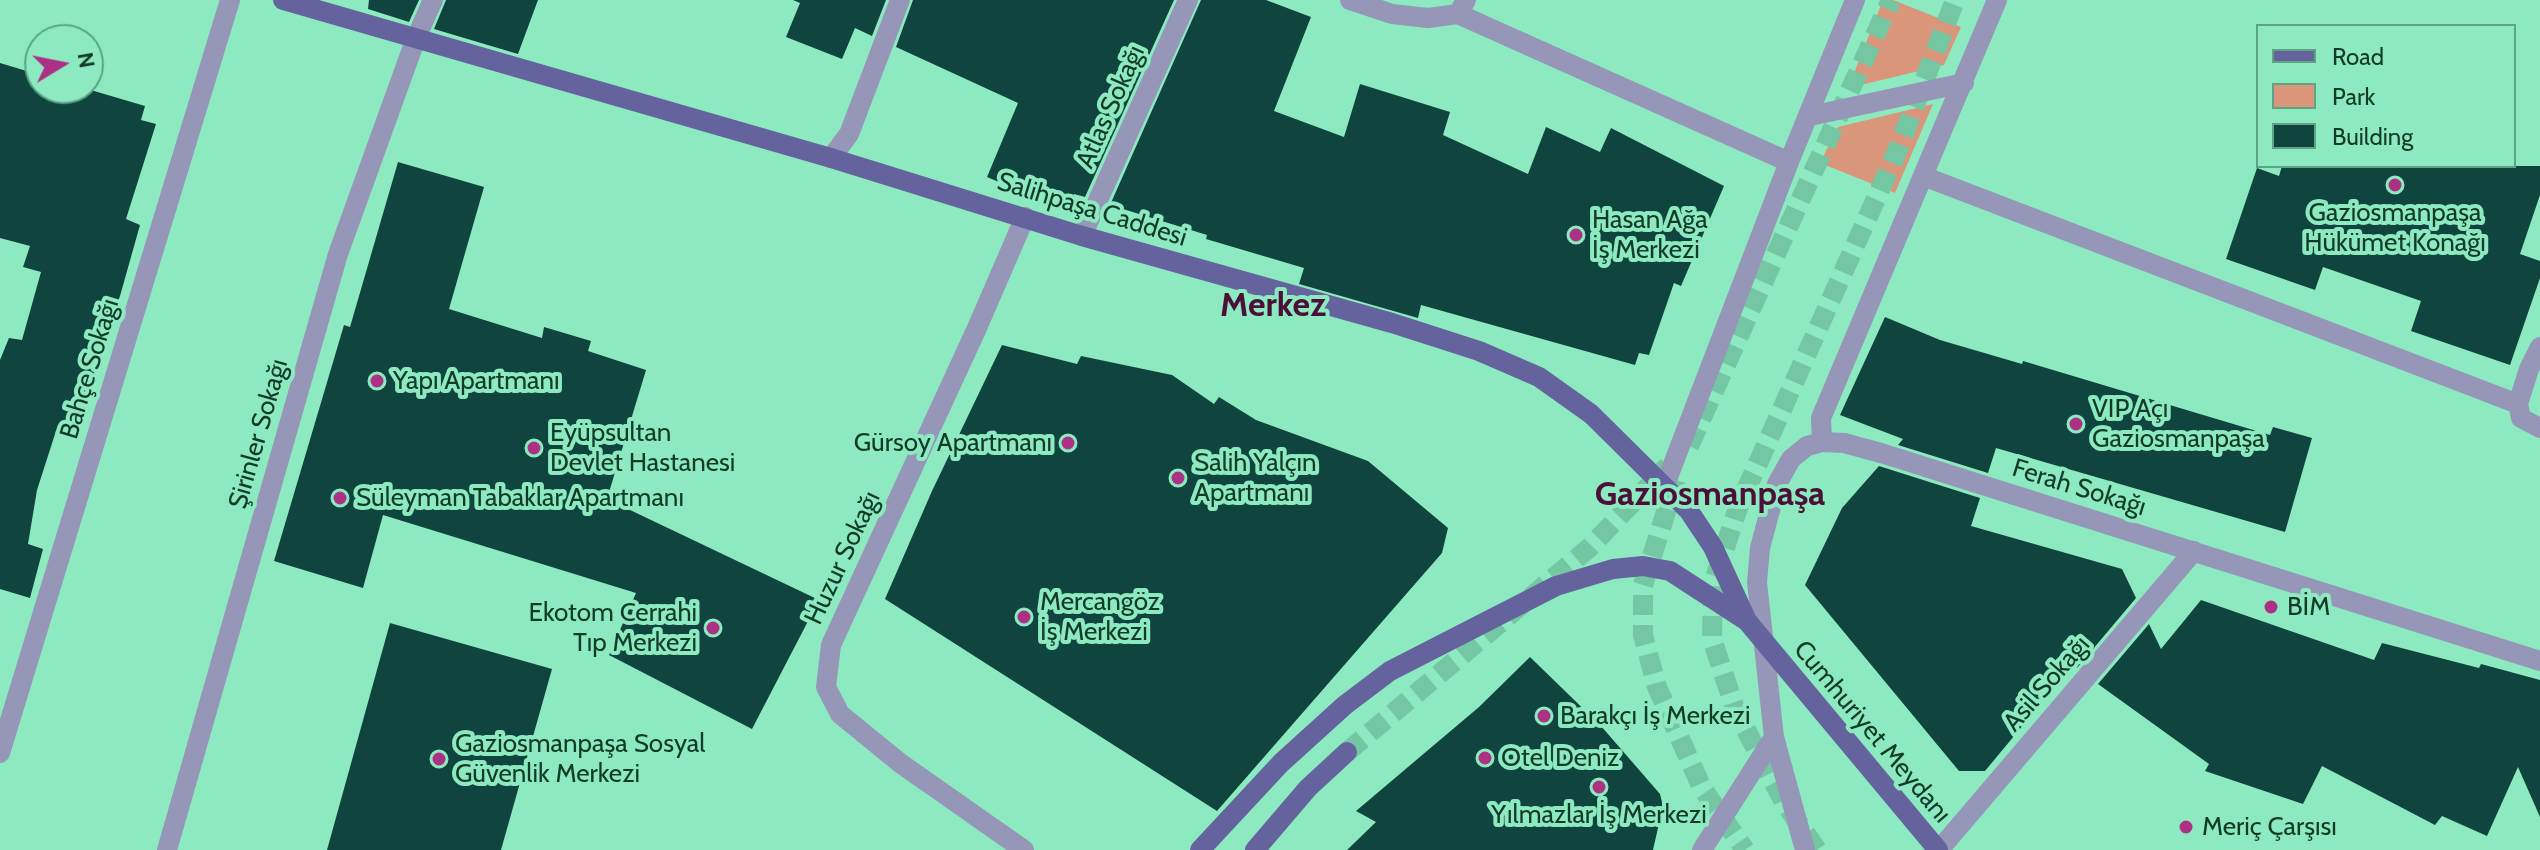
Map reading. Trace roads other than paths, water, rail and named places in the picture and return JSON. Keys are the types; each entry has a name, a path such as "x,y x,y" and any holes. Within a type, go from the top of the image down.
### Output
{"main road":[{"name":"Salihpaşa Caddesi","path":"283,0 831,158 1082,236 1392,323 1479,351 1539,377 1618,439 1689,511 1713,547 1747,621 1766,647"},
{"path":"1200,850 1281,763 1345,705 1390,671 1556,586 1613,569 1643,566 1670,571 1747,621"},
{"name":"Cumhuriyet Meydanı","path":"1766,647 1938,850"},
{"path":"1255,850 1308,788 1347,752"}],"street":[{"name":"Bahçe Sokağı","path":"0,753 230,0"},
{"name":"Şirinler Sokağı","path":"167,850 338,254 416,38 433,0"},
{"path":"831,158 849,134 900,0"},
{"name":"Atlas Sokağı","path":"1082,236 1188,0"},
{"path":"1350,0 1392,14 1428,18 1462,7 1789,162"},
{"path":"1665,485 1855,0"},
{"path":"1805,850 1774,737 1768,696 1766,647 1757,582 1768,511 1777,484 1791,459 1807,446 1822,442 1821,418 1997,0"},
{"path":"1810,116 1964,83"},
{"path":"1923,176 2518,404"},
{"name":"Huzur Sokağı","path":"1024,850 900,763 840,714 826,687 831,645 1025,217"},
{"path":"2540,347 2518,404 2521,418 2540,428"},
{"name":"Ferah Sokağı","path":"1822,442 1844,443 1881,453 2540,661"},
{"name":"Asil Sokağı","path":"1938,850 2194,551"},
{"path":"1702,850 1774,737"}],"tunnel":[{"path":"1689,446 1891,0"},
{"path":"1817,850 1784,802 1735,709 1712,639 1713,584 1738,508 1899,147 1955,0"},
{"path":"1347,752 1589,548 1668,466"},
{"path":"1676,480 1643,585 1643,635 1657,687 1702,788 1745,850"}],"place":[{"name":"Gaziosmanpaşa Hükümet Konağı","path":"2395,185"},
{"name":"Hasan Ağa İş Merkezi","path":"1576,235"},
{"name":"Yapı Apartmanı","path":"377,381"},
{"name":"VIP Açı Gaziosmanpaşa","path":"2076,424"},
{"name":"Gürsoy Apartmanı","path":"1068,443"},
{"name":"Eyüpsultan Devlet Hastanesi","path":"534,448"},
{"name":"Salih Yalçın Apartmanı","path":"1178,478"},
{"name":"Süleyman Tabaklar Apartmanı","path":"340,498"},
{"name":"BİM","path":"2271,607"},
{"name":"Mercangöz İş Merkezi","path":"1024,617"},
{"name":"Ekotom Cerrahi Tıp Merkezi","path":"713,628"},
{"name":"Barakçı İş Merkezi","path":"1544,716"},
{"name":"Otel Deniz","path":"1485,758"},
{"name":"Gaziosmanpaşa Sosyal Güvenlik Merkezi","path":"439,759"},
{"name":"Yılmazlar İş Merkezi","path":"1599,787"},
{"name":"Meriç Çarşısı","path":"2186,827"}],"district":[{"name":"Merkez","path":"1273,306"},
{"name":"Gaziosmanpaşa","path":"1710,495"}]}
